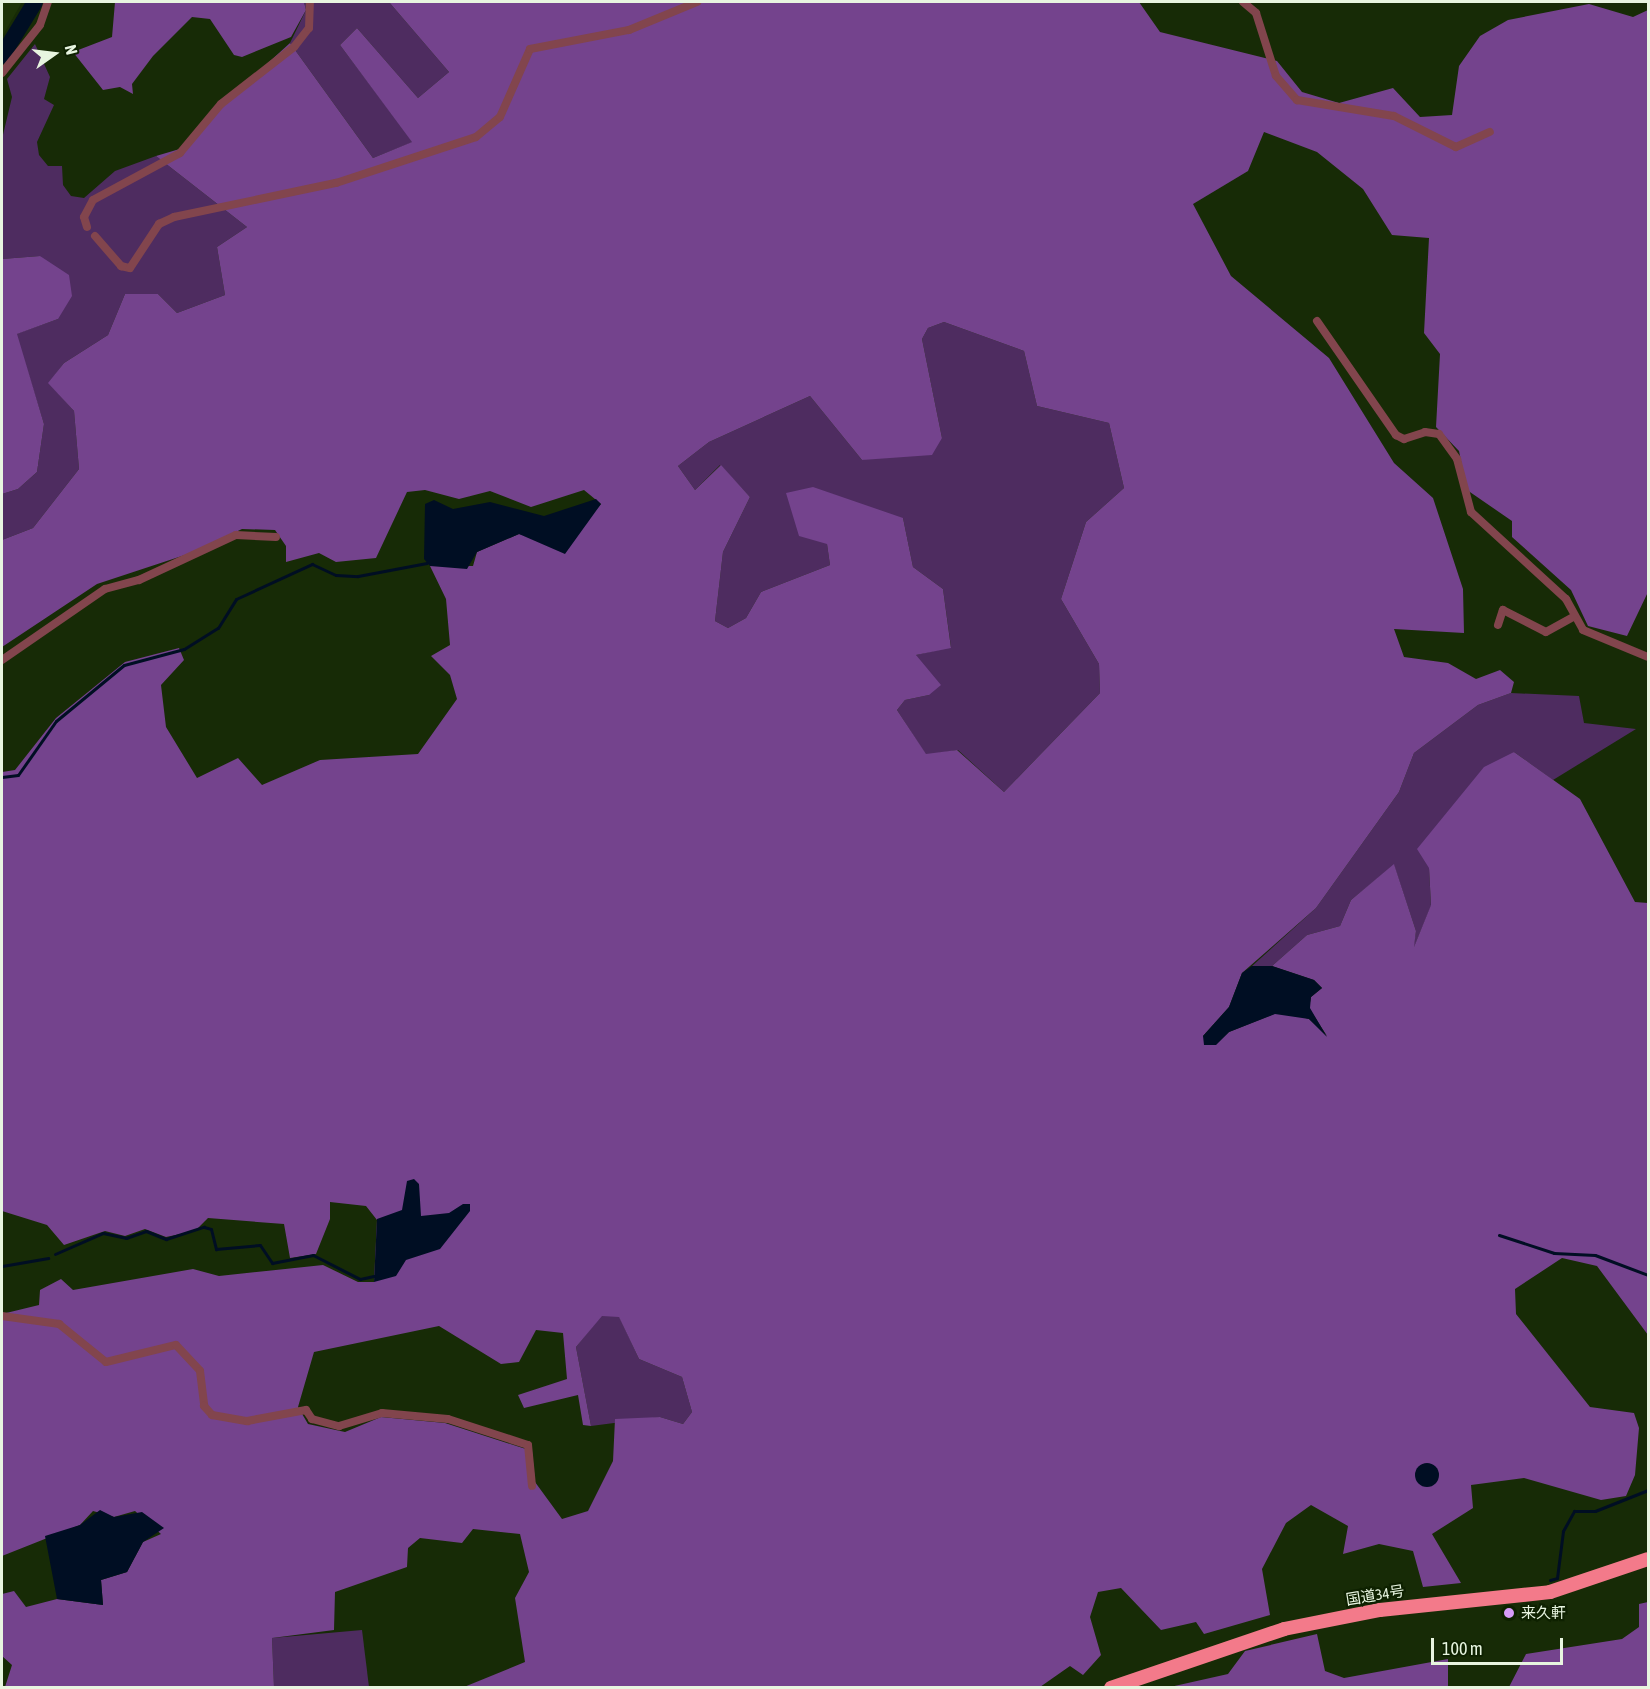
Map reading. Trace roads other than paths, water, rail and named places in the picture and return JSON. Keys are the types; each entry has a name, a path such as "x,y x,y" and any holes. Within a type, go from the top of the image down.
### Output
{"highway":[{"name":"国道34号","path":"1111,1688 1296,1627 1404,1607 1550,1592 1648,1559"}],"street":[{"path":"2,73 40,25 48,2"},
{"path":"87,227 84,218 93,200 180,153 221,104 302,40 309,28 310,2"},
{"path":"95,236 121,266 130,268 159,224 174,217 336,183 476,137 500,117 530,49 629,30 697,2"},
{"path":"1243,2 1256,14 1276,76 1297,100 1394,116 1456,147 1490,132"},
{"path":"1317,321 1396,435 1404,439 1425,432 1439,434 1457,459 1471,512 1566,599 1573,617 1593,638 1648,657"},
{"path":"2,660 105,589 139,580 236,535 276,537"},
{"path":"1498,625 1503,610 1546,632 1573,617"},
{"path":"2,1316 59,1324 106,1362 176,1345 200,1371 204,1406 212,1415 247,1421 306,1410 312,1419 339,1425 396,1412 448,1419 528,1445 531,1486"}],"water":[{"path":"596,499 601,504 565,554 519,534 477,552 467,569 430,566 424,559 425,504 434,500 453,509 490,502 544,516"},
{"path":"1252,966 1272,966 1314,980 1322,988 1311,997 1310,1008 1327,1037 1309,1019 1275,1014 1229,1032 1216,1045 1204,1045 1203,1036 1229,1007 1242,973"},
{"path":"414,1179 419,1184 421,1216 449,1213 463,1204 470,1204 470,1211 440,1249 406,1260 396,1276 374,1282 377,1219 402,1210 407,1181"},
{"path":"1422,1463 1432,1463 1439,1470 1439,1480 1432,1487 1422,1487 1415,1480 1415,1470"},
{"path":"100,1510 114,1517 142,1512 164,1528 143,1542 127,1572 101,1580 103,1605 57,1599 45,1536 80,1525"}],"waterway":[{"path":"2,56 35,2"},
{"path":"2,777 18,775 56,721 124,665 184,649 218,628 236,599 312,564 336,575 358,576 427,563"},
{"path":"55,1254 103,1233 126,1238 146,1231 166,1239 204,1227 211,1229 216,1249 260,1245 272,1263 313,1255 360,1279 374,1276"},
{"path":"1499,1235 1554,1253 1595,1255 1648,1275"},
{"path":"2,1266 48,1258"},
{"path":"1550,1580 1557,1578 1563,1531 1574,1511 1595,1511 1648,1490"}],"place":[{"name":"来久軒","path":"1509,1613"}]}
